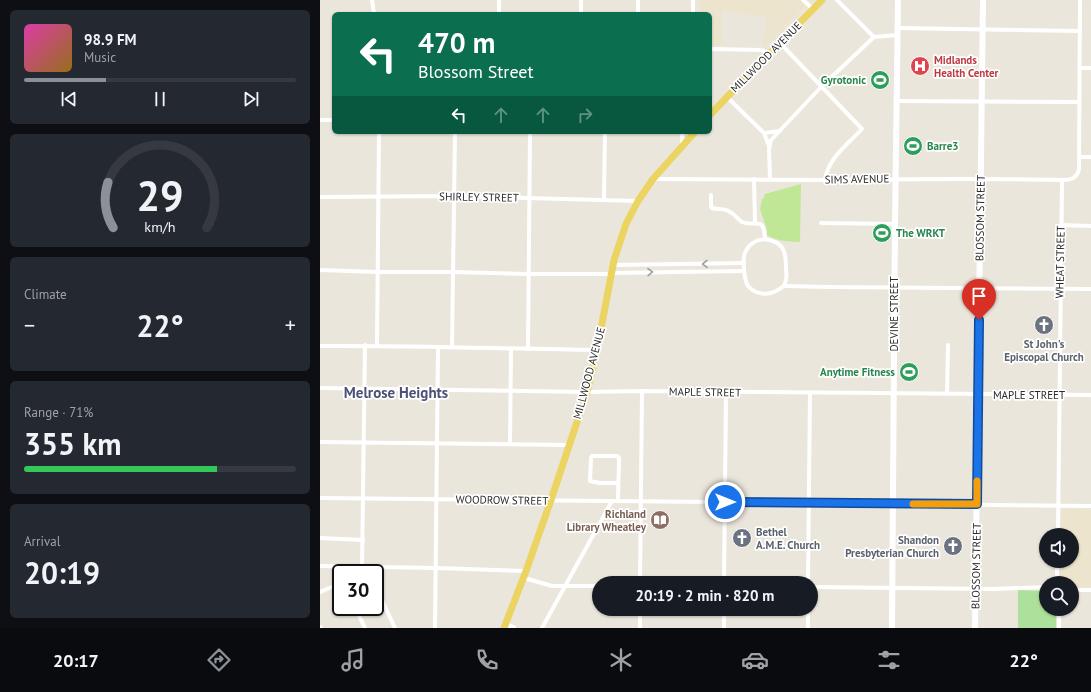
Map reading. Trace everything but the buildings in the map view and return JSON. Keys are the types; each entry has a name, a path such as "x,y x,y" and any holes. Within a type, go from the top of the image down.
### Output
{"main road":[{"name":"MILLWOOD AVENUE","path":"712,113 822,0"},
{"name":"MILLWOOD AVENUE","path":"505,626 551,500 586,392 597,350 611,271 617,248 626,224 638,201 653,179 693,134"}],"street":[{"path":"372,0 374,12"},
{"path":"499,0 499,12"},
{"path":"581,0 581,12"},
{"path":"638,0 638,12"},
{"path":"693,0 693,12"},
{"path":"803,0 813,9"},
{"path":"837,0 874,37"},
{"name":"DEVINE STREET","path":"892,628 898,0"},
{"name":"BLOSSOM STREET","path":"975,628 983,0"},
{"path":"1062,180 1072,179 1078,172 1080,0"},
{"path":"769,149 771,140 822,86 874,37 898,32 982,29 1080,31"},
{"path":"780,43 862,129 839,151 827,171 826,180"},
{"path":"712,49 762,50 768,54"},
{"path":"1080,68 1091,68"},
{"path":"727,97 764,134 768,142 769,149 770,180"},
{"path":"897,101 1079,102"},
{"path":"320,120 332,120"},
{"path":"764,134 780,131"},
{"path":"377,346 379,134"},
{"path":"452,347 455,134"},
{"path":"528,349 530,134"},
{"path":"604,199 606,134"},
{"path":"682,134 682,146"},
{"path":"1079,157 1091,157"},
{"name":"SIMS AVENUE","path":"653,179 1062,180"},
{"path":"754,179 755,223"},
{"name":"WHEAT STREET","path":"1058,528 1062,180"},
{"path":"711,195 712,208 732,212 740,221 744,223 760,224 764,228 765,239"},
{"name":"SHIRLEY STREET","path":"320,197 454,196 638,201"},
{"path":"821,223 895,224"},
{"path":"1061,225 1091,226"},
{"path":"784,286 786,279 785,255 783,249 772,240 765,239 758,240 749,246 744,256 745,280 748,286 762,294 773,292 784,286 830,288 1091,289"},
{"path":"320,270 528,274 611,271 744,263"},
{"path":"611,271 744,271"},
{"path":"947,394 948,345"},
{"path":"320,346 438,346 597,350"},
{"path":"365,346 364,499 362,540 365,564"},
{"path":"435,628 438,346"},
{"path":"510,444 511,349"},
{"name":"MAPLE STREET","path":"320,388 586,392 642,391 1091,395"},
{"path":"640,576 642,391"},
{"path":"724,576 726,392"},
{"path":"808,576 810,393"},
{"path":"320,442 569,445"},
{"path":"618,483 600,483 590,481 592,456 617,456 619,458 618,501"},
{"name":"WOODROW STREET","path":"320,498 1091,506"},
{"path":"542,628 612,501"},
{"path":"320,538 362,540"},
{"path":"320,566 332,567"},
{"path":"384,569 436,568 525,574 552,586 592,586"},
{"path":"320,592 332,587"},
{"path":"818,587 1039,588"},
{"path":"1079,590 1091,590"},
{"path":"384,604 395,628"},
{"path":"359,616 365,628"},
{"path":"640,616 640,628"},
{"path":"724,616 724,628"},
{"path":"808,616 808,628"},
{"path":"1058,628 1059,616"},
{"path":"505,626 514,628"}],"shaded area":[{"path":"700,0 811,0 766,46 762,45 767,18 722,10 722,45 712,45 712,12 700,12"},
{"path":"1063,509 1091,510 1091,587 1079,587 1079,576 1060,576 1060,568 1079,568 1079,528 1060,528 1061,512"}],"green space":[{"path":"801,184 800,242 779,240 767,235 767,230 760,209 762,199 764,198 765,194"},
{"path":"1018,590 1039,591 1039,616 1056,616 1056,628 1018,628"}],"slow traffic":[{"path":"913,504 977,504 977,481"}],"place":[{"name":"Midlands Health Center","path":"920,66"},
{"name":"Gyrotonic","path":"880,80"},
{"name":"Barre3","path":"913,146"},
{"name":"The WRKT","path":"882,233"},
{"name":"St John's Episcopal Church","path":"1044,325"},
{"name":"Anytime Fitness","path":"909,372"},
{"name":"Richland Library Wheatley","path":"660,520"},
{"name":"Bethel A.M.E. Church","path":"742,538"},
{"name":"Shandon Presbyterian Church","path":"953,546"}],"district":[{"name":"Melrose Heights","path":"396,393"}],"route":[{"path":"725,502 977,504 979,320"}]}
